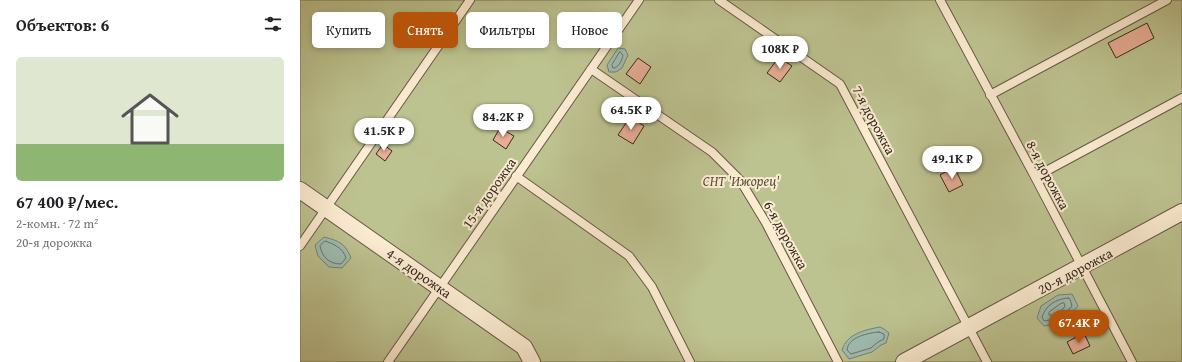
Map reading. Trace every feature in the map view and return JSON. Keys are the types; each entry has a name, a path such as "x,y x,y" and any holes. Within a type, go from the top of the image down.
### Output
{"street":[{"name":"4-я дорожка","path":"300,190 524,347 532,362"},
{"name":"20-я дорожка","path":"904,362 1182,212"}],"lane":[{"path":"300,246 470,0"},
{"name":"15-я дорожка","path":"388,362 639,0"},
{"name":"7-я дорожка","path":"719,0 840,84 987,362"},
{"name":"8-я дорожка","path":"940,0 1132,362"},
{"path":"990,95 1167,0"},
{"name":"6-я дорожка","path":"591,69 712,152 740,180 766,223 838,362"},
{"path":"1035,177 1182,98"},
{"path":"516,176 629,256 652,287 690,362"}],"green space":[{"name":"СНТ 'Ижорец'","path":"300,0 1182,0 1182,362 300,362"}],"water":[{"path":"618,48 625,49 628,55 622,68 616,72 609,72 607,65"},
{"path":"324,237 341,243 349,253 351,258 342,268 329,267 318,256 315,245"},
{"path":"1072,294 1078,306 1064,322 1044,326 1037,318 1041,306 1058,295"},
{"path":"880,327 889,333 886,343 872,352 849,359 842,350 848,340 852,336 862,331"}],"building":[{"path":"1147,23 1154,38 1116,58 1108,43"},
{"path":"779,57 792,66 780,82 767,73"},
{"path":"638,58 651,67 640,84 626,74"},
{"path":"630,117 644,126 633,144 618,135"},
{"path":"500,128 514,136 506,149 493,140"},
{"path":"383,144 392,151 385,161 376,154"},
{"path":"954,167 963,185 949,192 940,175"},
{"path":"1084,333 1090,346 1073,354 1067,342"}]}
